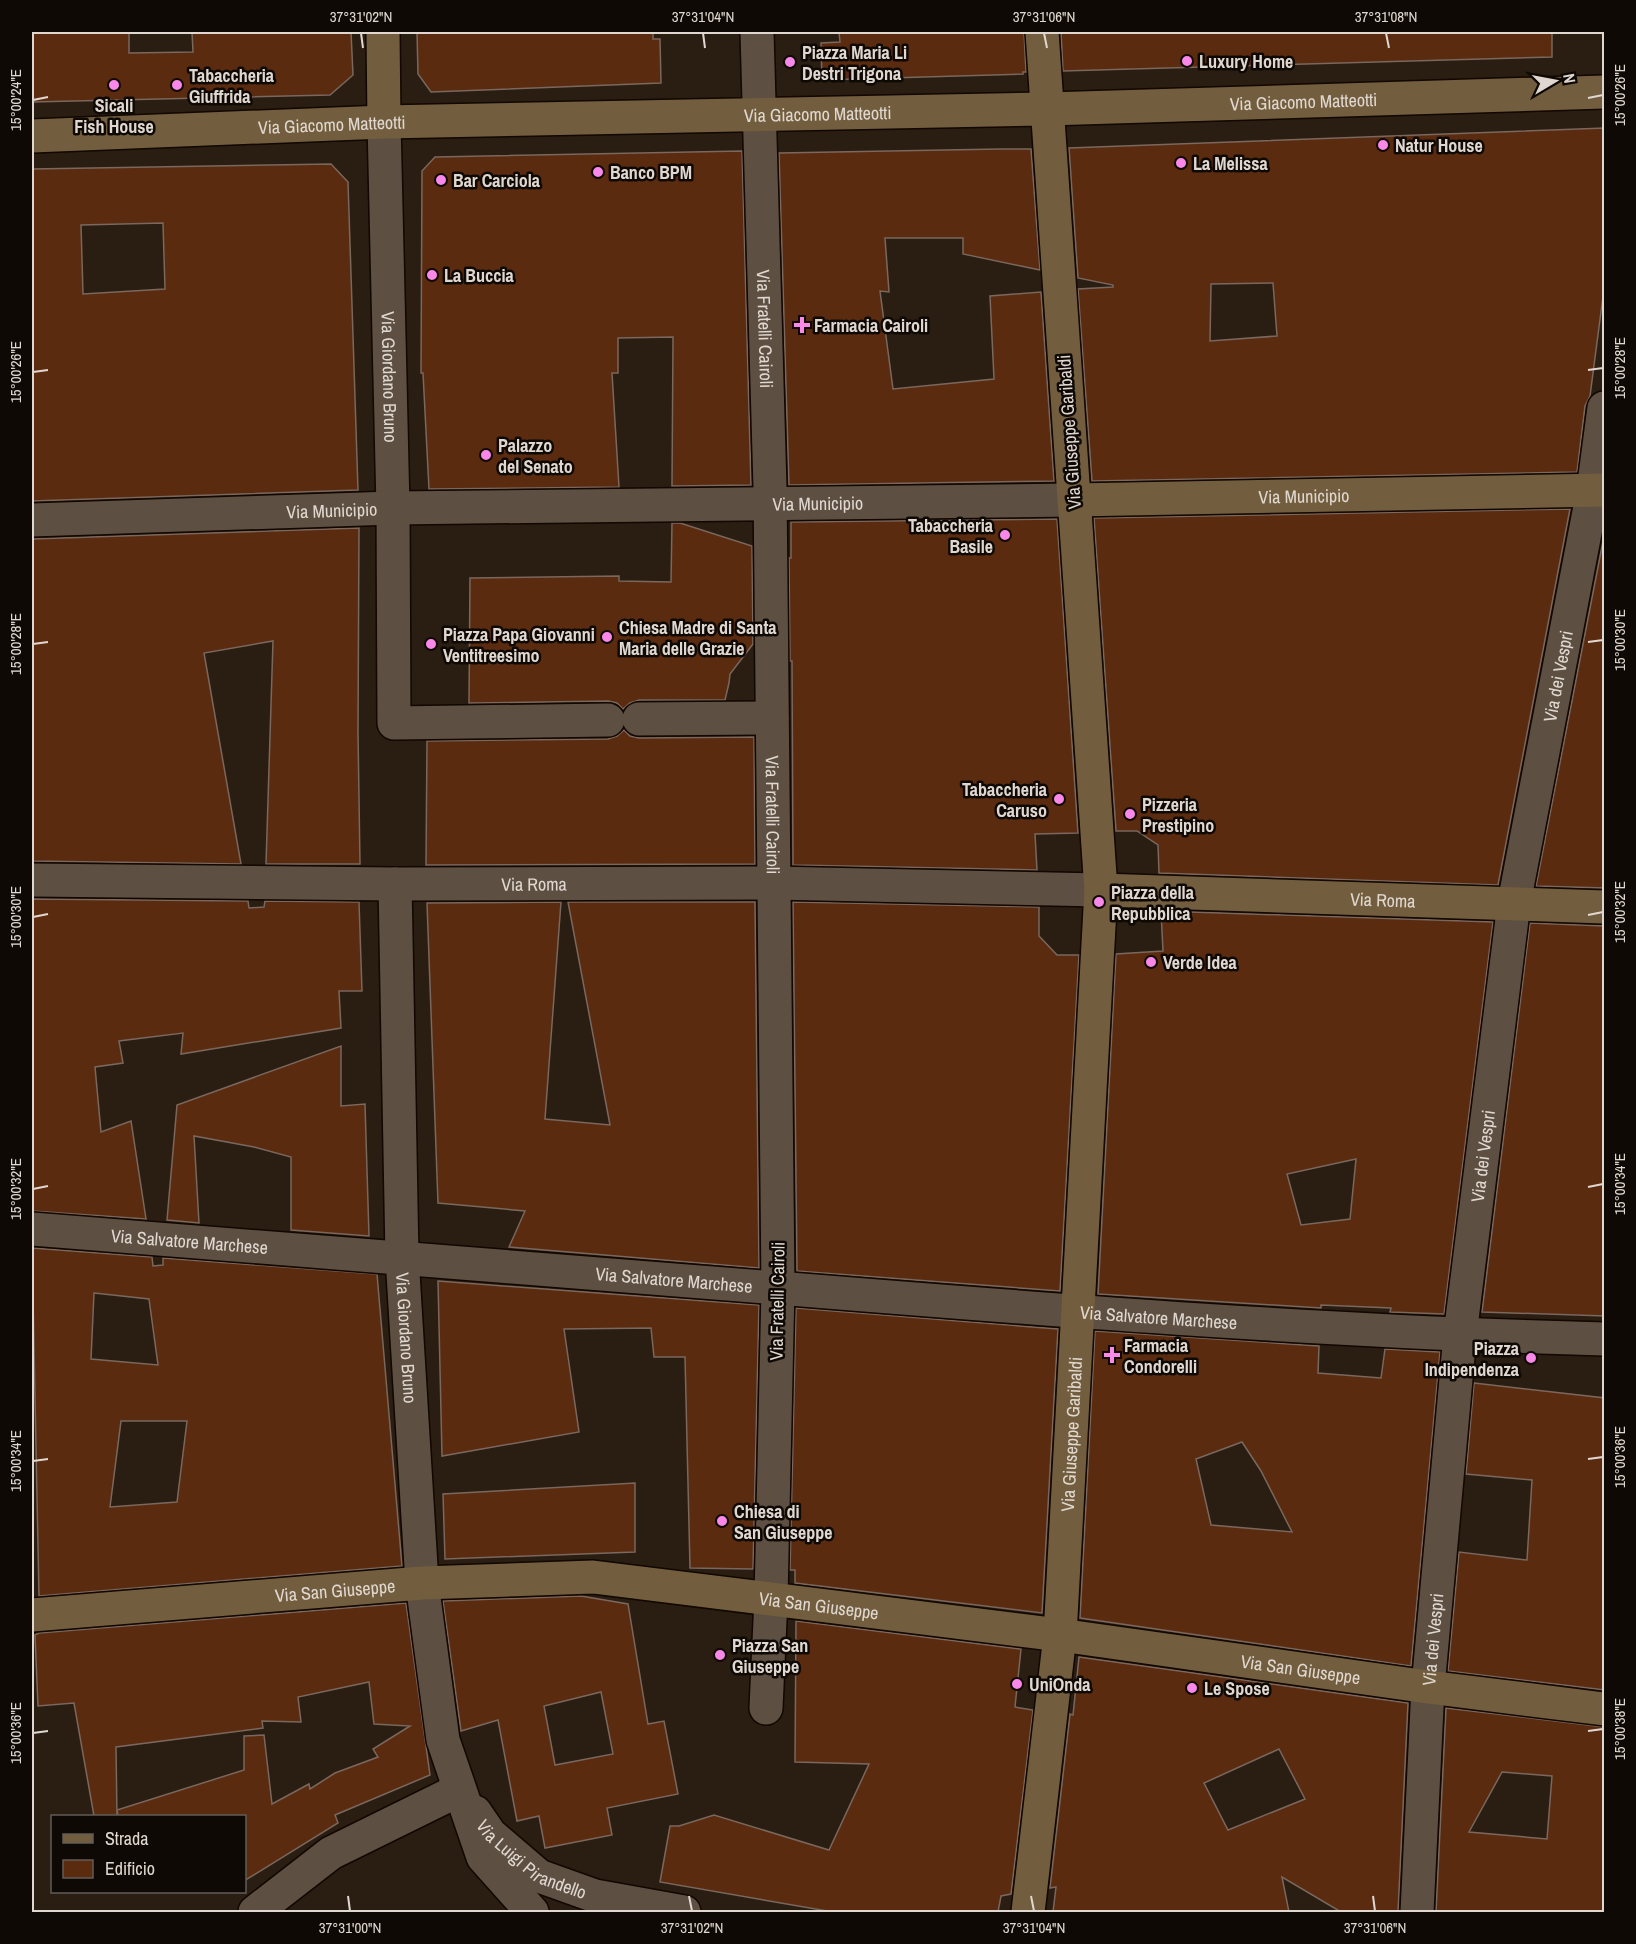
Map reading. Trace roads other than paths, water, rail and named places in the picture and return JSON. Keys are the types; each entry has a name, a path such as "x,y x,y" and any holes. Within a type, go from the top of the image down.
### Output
{"main road":[{"name":"Via Giordano Bruno","path":"383,32 384,123"},
{"name":"Via Giuseppe Garibaldi","path":"1028,1912 1060,1635 1101,890 1042,32"},
{"name":"Via Giacomo Matteotti","path":"32,136 384,123 1047,109 1605,92"},
{"name":"Via Municipio","path":"1074,500 1599,491"},
{"name":"Via Roma","path":"1101,890 1605,907"},
{"name":"Via San Giuseppe","path":"32,1615 422,1583 594,1577 1060,1635 1428,1687 1605,1709"}],"street":[{"name":"Via Fratelli Cairoli","path":"757,32 770,503 778,1288 771,1598 766,1708"},
{"name":"Via Giordano Bruno","path":"384,123 393,508 394,723 772,718"},
{"name":"Via dei Vespri","path":"1417,1912 1428,1687 1460,1335 1514,903 1599,491 1605,408"},
{"name":"Via Municipio","path":"32,520 393,508 1074,500"},
{"name":"Via Roma","path":"32,880 395,884 773,883 1101,890"},
{"name":"Via Giordano Bruno","path":"395,884 402,1257 422,1583 442,1740 483,1857 532,1912"},
{"name":"Via Salvatore Marchese","path":"32,1229 1078,1312 1603,1343"},
{"name":"Via Luigi Pirandello","path":"459,1790 490,1834 539,1876 622,1907 684,1912"},
{"path":"255,1912 331,1853 459,1790"}],"place":[{"name":"Luxury Home","path":"1187,61"},
{"name":"Piazza Maria Li Destri Trigona","path":"790,62"},
{"name":"Sicali Fish House","path":"114,85"},
{"name":"Tabaccheria Giuffrida","path":"177,85"},
{"name":"Natur House","path":"1383,145"},
{"name":"La Melissa","path":"1181,163"},
{"name":"Banco BPM","path":"598,172"},
{"name":"Bar Carciola","path":"441,180"},
{"name":"La Buccia","path":"432,275"},
{"name":"Farmacia Cairoli","path":"802,325"},
{"name":"Palazzo del Senato","path":"486,455"},
{"name":"Tabaccheria Basile","path":"1005,535"},
{"name":"Chiesa Madre di Santa Maria delle Grazie","path":"607,637"},
{"name":"Piazza Papa Giovanni Ventitreesimo","path":"431,644"},
{"name":"Tabaccheria Caruso","path":"1059,799"},
{"name":"Pizzeria Prestipino","path":"1130,814"},
{"name":"Piazza della Repubblica","path":"1099,902"},
{"name":"Verde Idea","path":"1151,962"},
{"name":"Farmacia Condorelli","path":"1112,1355"},
{"name":"Piazza Indipendenza","path":"1531,1358"},
{"name":"Chiesa di San Giuseppe","path":"722,1521"},
{"name":"Piazza San Giuseppe","path":"720,1655"},
{"name":"UniOnda","path":"1017,1684"},
{"name":"Le Spose","path":"1192,1688"}]}
